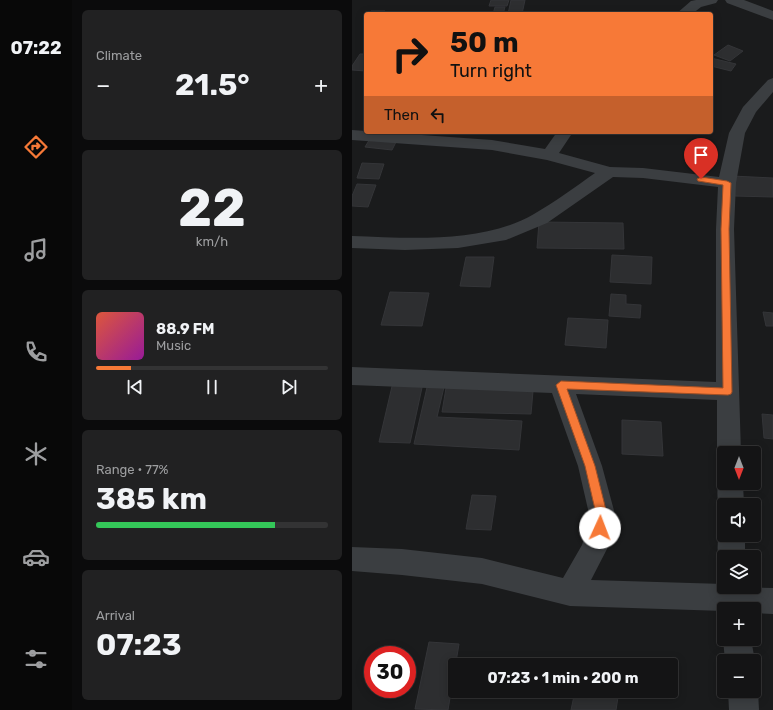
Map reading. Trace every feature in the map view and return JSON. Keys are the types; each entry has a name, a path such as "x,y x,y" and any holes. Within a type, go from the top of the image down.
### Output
{"street":[{"path":"686,12 696,4 710,0"},
{"path":"732,0 773,16"},
{"path":"729,446 725,229 727,183 737,133 748,110 773,83"},
{"path":"549,155 564,134"},
{"path":"352,136 492,146 549,155 609,172 651,174 727,183"},
{"path":"352,242 406,244 458,242 499,236 540,219 609,172"},
{"path":"352,376 728,392"},
{"path":"561,385 590,466 603,518 594,549 570,593"},
{"path":"352,559 402,562 482,571 570,593 734,598 773,601"},
{"path":"743,698 744,710"}],"building":[{"path":"491,0 509,0 507,6 489,6"},
{"path":"511,0 525,0 522,12 508,12"},
{"path":"495,7 505,7 504,12 494,12"},
{"path":"371,11 385,11 385,12 370,12"},
{"path":"728,45 743,51 730,61 714,55"},
{"path":"360,54 364,54 364,71 352,70 352,66"},
{"path":"713,58 736,64 731,71 713,66"},
{"path":"371,137 397,140 392,150 365,147"},
{"path":"362,163 384,164 379,179 357,178"},
{"path":"732,176 773,178 773,197 734,196"},
{"path":"357,184 376,185 368,207 352,206 352,196"},
{"path":"539,222 623,223 624,249 537,248"},
{"path":"612,255 652,257 651,284 610,282"},
{"path":"466,257 494,257 490,287 460,286"},
{"path":"390,292 429,293 422,326 381,325"},
{"path":"611,294 626,295 626,304 641,305 640,318 609,316"},
{"path":"763,312 773,313 773,326 766,326"},
{"path":"568,318 608,320 606,348 565,345"},
{"path":"393,382 423,383 410,443 379,442"},
{"path":"428,383 445,383 437,417 522,421 519,450 414,444"},
{"path":"446,388 533,391 531,414 442,412"},
{"path":"762,414 773,415 773,439 764,438"},
{"path":"622,420 661,422 663,456 622,454"},
{"path":"472,495 496,496 491,530 466,529"},
{"path":"429,642 459,644 457,658 448,658 448,698 450,698 448,710 415,709"},
{"path":"574,698 618,698 616,710 571,710"}],"route":[{"path":"600,528 603,518 590,466 561,385 728,392 725,229 727,183 701,179"}]}
